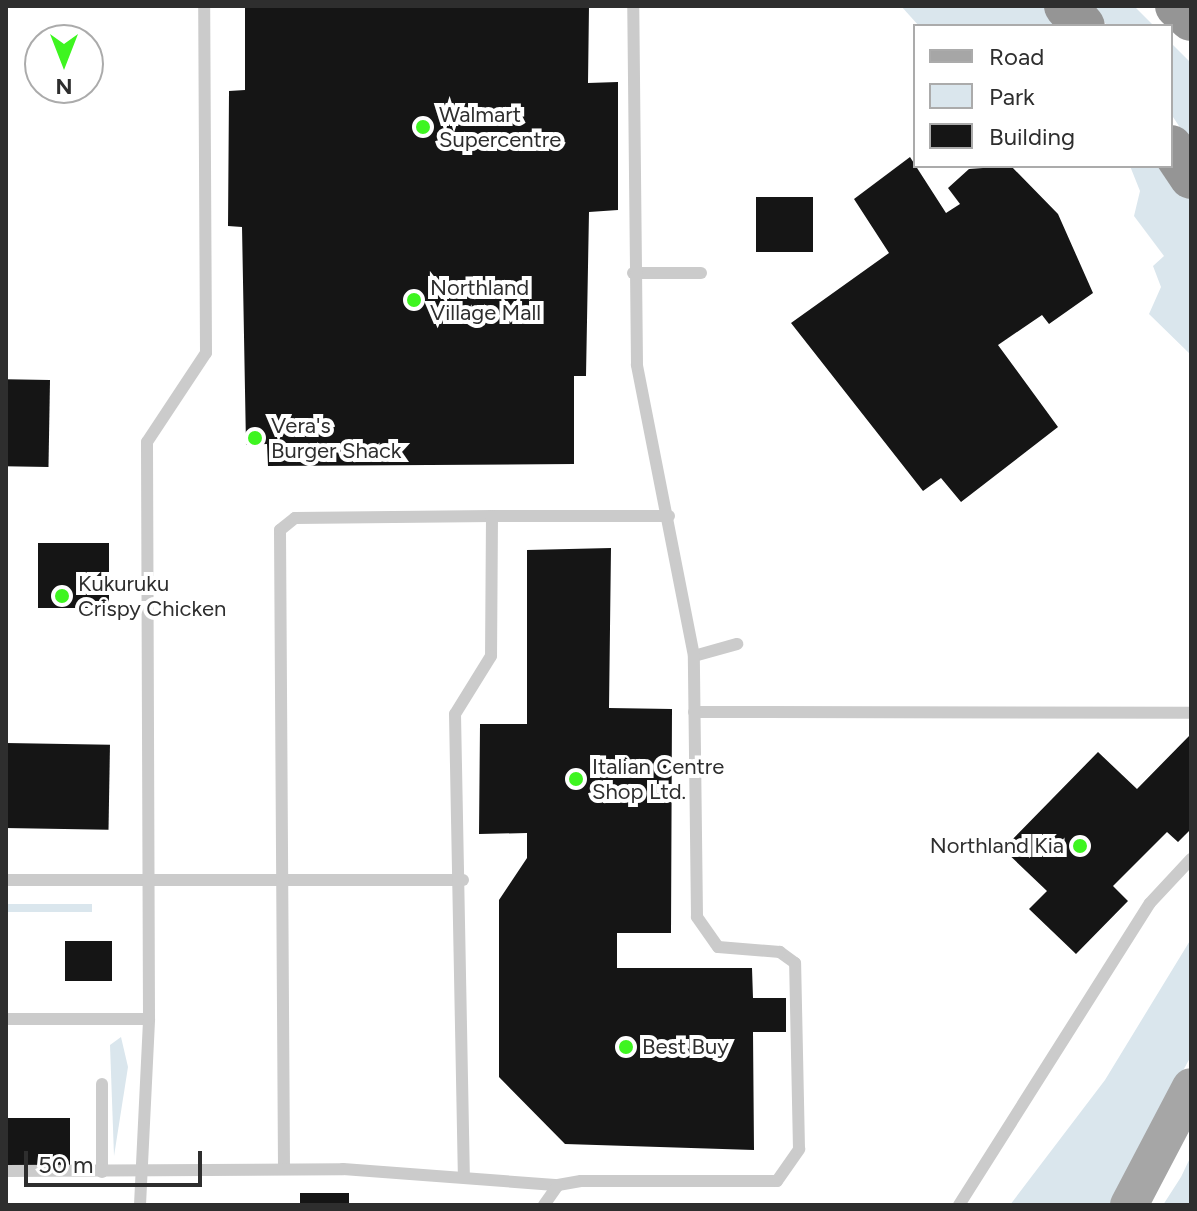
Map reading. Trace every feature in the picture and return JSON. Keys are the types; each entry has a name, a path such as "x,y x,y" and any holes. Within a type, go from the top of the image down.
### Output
{"highway":[{"path":"1066,6 1081,24"},
{"path":"1177,6 1191,19"},
{"path":"1173,150 1191,177"}],"main road":[{"path":"1129,1205 1191,1087"}],"lane":[{"path":"140,1205 139,1172 149,1019 147,442 206,353 204,6"},
{"path":"6,1171 139,1172 284,1168 464,1174 558,1185 764,1183 787,1172 799,1149 795,963 780,952 718,947 697,917 694,656 669,516 639,386 633,273 633,6"},
{"path":"633,273 701,273"},
{"path":"464,1174 463,880 455,714 491,656 492,516"},
{"path":"284,1168 280,530 295,518 669,516"},
{"path":"694,656 737,644"},
{"path":"694,712 1191,713"},
{"path":"959,1205 1150,903 1191,859"},
{"path":"6,880 149,883 463,880"},
{"path":"6,1019 149,1019"},
{"path":"102,1084 102,1172"},
{"path":"544,1205 558,1185"}],"green space":[{"path":"901,6 1045,6 1061,24 917,24"},
{"path":"1088,6 1134,6 1152,24 1106,24"},
{"path":"1173,45 1191,63 1191,144 1173,117"},
{"path":"1131,168 1170,168 1191,197 1191,355 1149,314 1161,287 1153,266 1164,256 1134,216 1140,191"},
{"path":"6,904 92,904 92,912 6,912"},
{"path":"1191,939 1191,1056 1110,1205 1010,1205 1105,1080"},
{"path":"121,1037 128,1067 114,1156 110,1045"},
{"path":"1191,1156 1191,1205 1163,1205 1181,1177"}],"building":[{"name":"Northland Village Mall","path":"245,6 589,6 588,83 618,82 618,210 589,212 586,376 574,376 574,464 268,466 267,444 246,445 242,227 228,226 229,91 245,90"},
{"path":"910,157 913,168 917,168 946,213 960,204 948,188 969,169 1013,168 1058,214 1093,293 1049,324 1042,315 998,345 1058,427 961,502 941,478 923,491 791,323 889,253 854,199"},
{"path":"756,197 813,197 813,252 756,252"},
{"path":"6,379 50,380 48,467 6,466"},
{"path":"38,543 109,543 109,608 38,608"},
{"path":"611,548 609,708 672,709 671,933 617,933 617,968 752,968 753,998 786,998 786,1032 753,1032 754,1150 565,1144 499,1077 499,900 527,858 527,833 479,834 480,724 527,724 527,550"},
{"name":"Northland Kia","path":"1191,734 1191,829 1178,842 1167,832 1113,886 1128,901 1076,954 1029,909 1047,891 1003,849 1098,752 1137,789"},
{"path":"6,743 110,745 109,830 6,828"},
{"path":"65,941 112,941 112,981 65,981"},
{"path":"6,1118 70,1118 70,1167 6,1167"},
{"path":"300,1193 349,1193 349,1205 300,1205"}],"place":[{"name":"Walmart Supercentre","path":"423,127"},
{"name":"Northland Village Mall","path":"414,300"},
{"name":"Vera's Burger Shack","path":"255,438"},
{"name":"Kukuruku Crispy Chicken","path":"62,596"},
{"name":"Italian Centre Shop Ltd.","path":"576,779"},
{"name":"Northland Kia","path":"1080,846"},
{"name":"Best Buy","path":"626,1047"}]}
